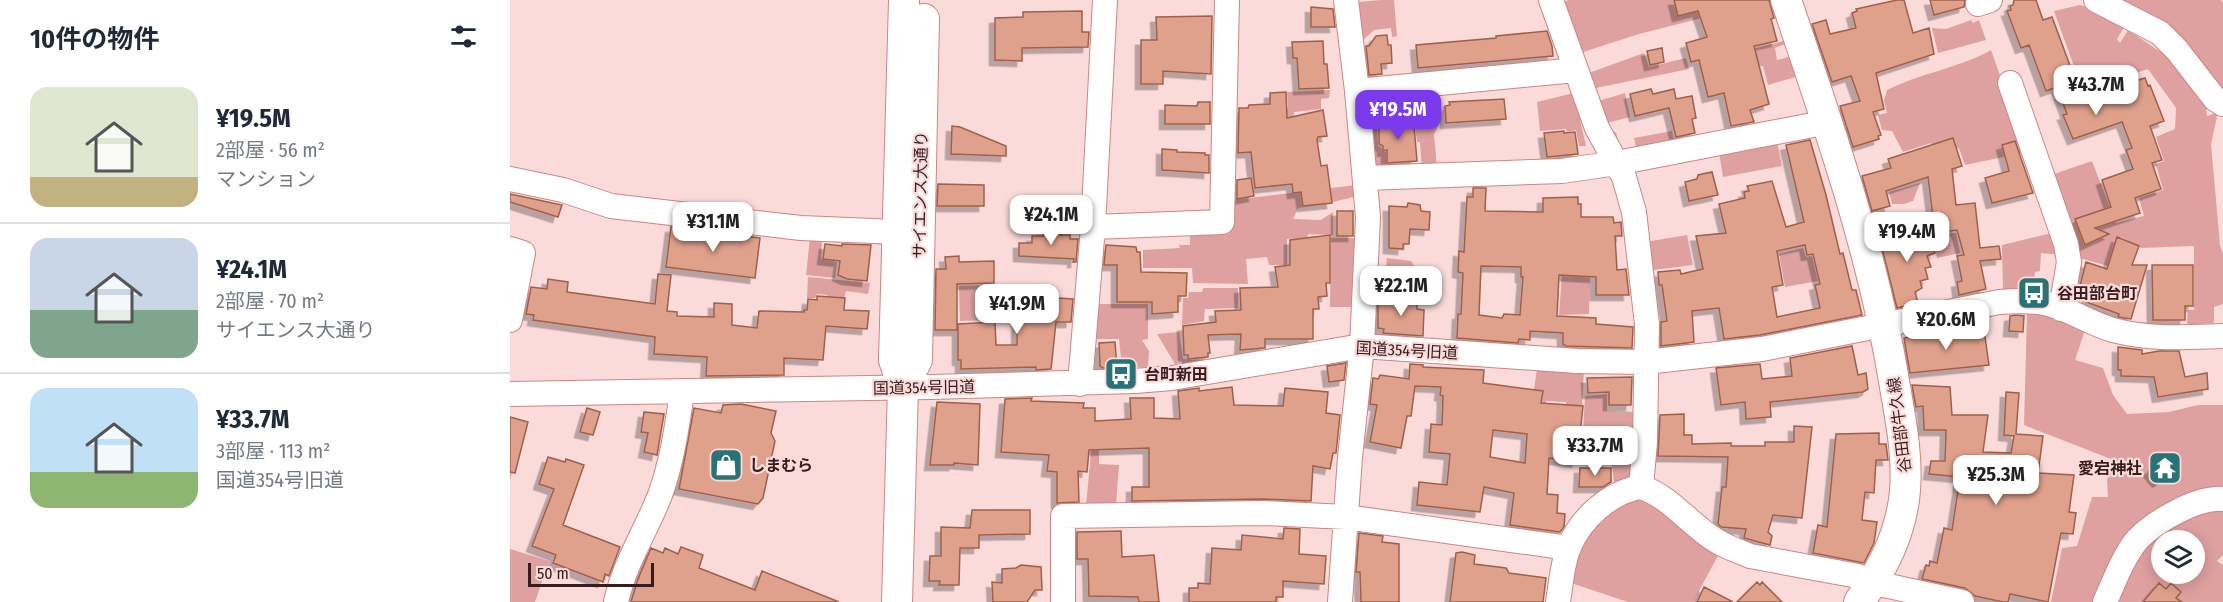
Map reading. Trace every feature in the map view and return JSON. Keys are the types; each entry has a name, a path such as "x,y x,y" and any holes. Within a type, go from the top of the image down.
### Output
{"main road":[{"name":"サイエンス大通り","path":"897,602 903,387 894,360 904,0"},
{"name":"サイエンス大通り","path":"903,387 917,360 925,0"},
{"name":"谷田部牛久線","path":"1786,0 1828,122 1884,324 1902,429 1906,480 1902,509 1894,538 1866,592"}],"street":[{"path":"1080,384 1093,227 1105,0"},
{"path":"1093,227 1222,222 1227,0"},
{"path":"1340,602 1362,346 1368,217 1346,0"},
{"path":"1551,0 1597,128 1624,177 1634,212 1647,324 1645,442 1641,487"},
{"path":"2096,0 2160,33 2177,50 2215,99 2223,104"},
{"path":"1357,91 1576,70"},
{"path":"2010,84 2066,244 2069,262 2061,309"},
{"path":"1365,178 1562,171 1617,164 1828,122"},
{"path":"510,179 563,190 611,206 801,228 897,232"},
{"path":"510,249 523,253 510,320"},
{"name":"国道354号旧道","path":"510,394 1080,384 1172,378 1362,346 1577,361 1646,362 1762,349 1884,324 2022,300 2046,303 2094,324 2134,334 2168,337 2223,336"},
{"path":"616,602 640,536 659,496 674,447 682,392"},
{"path":"1558,602 1569,548 1578,531 1599,507 1626,491 1641,487 1667,500 1705,533 1726,547 1750,556 1858,576 1866,592 1884,585 1962,602"},
{"path":"2105,602 2120,569 2137,541 2154,526 2179,511 2212,498 2223,499"},
{"path":"1063,602 1063,516 1263,513 1346,517 1569,548"}],"shaded area":[{"path":"1394,0 1397,36 1392,37 1391,28 1374,30 1360,43 1354,9 1359,2"},
{"path":"1568,0 1773,0 1639,34 1580,53 1562,3"},
{"path":"2119,0 2221,0 2223,3 2223,95"},
{"path":"2080,5 2126,24 2117,39 2120,43 2128,30 2159,51 2165,52 2205,101 2207,116 2218,112 2211,144 2220,245 2223,254 2223,304 2214,307 2214,323 2187,325 2188,310 2194,310 2194,246 2141,248 2121,237 2108,266 2076,257 2051,175 2092,161 2116,223 2144,216 2139,198 2163,190 2156,164 2164,161 2156,137 2175,129 2176,108 2148,69 2083,91 2054,11"},
{"path":"1971,20 1973,23 1979,20 1986,40 1938,53 1932,28 1946,29"},
{"path":"1788,40 1788,43 1775,48 1777,60 1792,56 1799,76 1768,85 1763,66 1748,69 1701,62"},
{"path":"1991,50 2027,152 1965,165 1959,148 1935,156 1931,143 1903,152 1892,131 1882,130 1878,115 1887,113 1884,101 1887,90"},
{"path":"1644,53 1649,67 1686,58 1689,69 1591,89 1586,74"},
{"path":"1330,90 1329,98 1321,99 1321,109 1294,112 1294,118 1279,122 1269,110 1288,108 1287,92"},
{"path":"1436,91 1439,125 1434,134 1437,167 1422,168 1420,142 1417,142 1415,125 1412,124 1411,119 1377,121 1378,146 1386,152 1386,170 1372,170 1368,97"},
{"path":"1574,93 1586,146 1579,146 1576,130 1540,131 1537,102"},
{"path":"1625,93 1630,117 1603,124 1595,102"},
{"path":"1672,131 1675,146 1626,155 1615,151 1609,140 1611,134 1616,132 1620,150 1636,147 1634,138"},
{"path":"1777,142 1782,166 1723,177 1719,152"},
{"path":"1920,183 1913,201 1892,204 1889,192"},
{"path":"1356,185 1357,196 1298,208 1293,219 1321,220 1333,212 1333,235 1308,234 1307,238 1287,239 1287,265 1269,265 1267,257 1246,259 1248,284 1193,283 1192,268 1143,268 1143,250 1180,248 1179,245 1190,245 1190,230 1231,229 1232,200"},
{"path":"1907,219 1939,219 1941,234 1956,233 1960,253 1937,258 1934,242 1930,243 1925,225 1902,231 1899,222"},
{"path":"2056,232 2061,255 2041,253 2040,271 2035,272 2032,291 2003,291 2002,245"},
{"path":"1687,235 1693,265 1646,271 1643,245 1651,241"},
{"path":"810,238 822,239 821,259 837,262 835,278 806,275"},
{"path":"1331,238 1357,238 1355,307 1330,307"},
{"path":"1803,248 1806,257 1812,256 1818,281 1785,287 1779,254"},
{"path":"1387,258 1411,261 1422,277 1429,277 1428,303 1401,297 1370,301 1371,288 1384,289"},
{"path":"1562,273 1590,275 1589,314 1559,315"},
{"path":"808,277 870,283 868,294 846,291 844,299 817,294 815,298 807,298"},
{"path":"995,285 997,320 960,321 959,286"},
{"path":"1203,288 1238,288 1238,308 1205,309 1204,321 1182,325 1183,298 1188,298 1189,292 1202,292"},
{"path":"1095,304 1148,304 1148,339 1142,340 1149,351 1148,367 1122,368 1119,339 1095,339"},
{"path":"2027,313 2049,315 2085,330 2075,360 2103,368 2113,395 2127,414 2169,412 2198,405 2223,405 2223,555 2217,561 2223,565 2223,602 2051,602 2062,548 2077,546 2092,497 2108,497 2107,481 2111,459 2024,425"},
{"path":"1179,332 1183,359 1208,360 1175,364 1157,334"},
{"path":"1537,369 1584,370 1582,407 1566,406 1566,402 1546,401 1536,444 1526,443"},
{"path":"1607,394 1607,411 1638,412 1635,475 1628,480 1614,482 1612,465 1580,464 1582,434 1618,433 1583,432 1585,396"},
{"path":"1093,431 1099,431 1099,464 1119,465 1116,505 1086,506"},
{"path":"1642,495 1721,550 1693,602 1628,602 1568,582 1582,540 1612,509"},
{"path":"510,549 549,561 535,602 510,602"}],"building":[{"path":"1674,0 1769,0 1777,41 1754,46 1769,104 1750,110 1754,122 1731,126 1724,93 1708,97 1699,60 1691,62 1686,43 1707,37 1698,11 1678,16"},
{"path":"1904,0 1913,33 1929,28 1934,54 1876,73 1884,109 1873,112 1881,135 1878,136 1879,139 1853,147 1840,106 1860,101 1851,76 1832,82 1812,24 1826,20 1830,34 1856,28 1852,13 1857,11 1856,9"},
{"path":"1930,0 1965,0 1964,7 1934,15"},
{"path":"2014,0 2036,0 2043,20 2052,17 2082,98 2134,79 2135,81 2145,78 2164,121 2150,126 2162,160 2152,163 2161,189 2135,198 2140,213 2095,228 2109,234 2085,245 2075,219 2111,207 2102,180 2133,169 2126,150 2132,148 2122,122 2073,139 2063,115 2067,114 2057,87 2046,91 2029,45 2021,48 2007,11 2011,10 2010,6 2013,5"},
{"path":"1311,7 1333,9 1335,27 1311,27"},
{"path":"1082,11 1082,32 1089,32 1088,47 1022,48 1022,61 995,60 995,18 1023,17 1023,12"},
{"path":"1212,16 1211,74 1163,71 1163,84 1141,84 1141,40 1157,40 1156,17"},
{"path":"1547,31 1553,56 1418,68 1416,45"},
{"path":"1387,35 1388,45 1391,45 1392,63 1381,64 1382,74 1369,75 1366,46 1369,46 1376,36"},
{"path":"1323,41 1324,64 1327,64 1329,88 1299,89 1297,58 1293,58 1292,42"},
{"path":"1662,48 1664,62 1650,65 1647,51"},
{"path":"1651,89 1653,94 1674,89 1676,99 1692,96 1696,118 1692,119 1695,133 1676,137 1669,108 1635,116 1630,94"},
{"path":"1286,92 1287,118 1323,110 1327,136 1318,137 1317,140 1321,166 1327,165 1332,203 1303,206 1301,192 1293,193 1292,184 1255,188 1251,152 1238,153 1239,108 1270,104 1270,93"},
{"path":"1504,99 1506,119 1446,123 1445,106 1450,105 1449,102"},
{"path":"1198,102 1210,102 1210,124 1165,124 1165,105 1197,106"},
{"path":"1410,120 1411,126 1414,126 1417,161 1387,163 1387,150 1383,151 1383,146 1379,144 1379,122"},
{"path":"952,126 960,127 1006,146 1006,156 951,154"},
{"path":"1564,131 1564,133 1575,132 1578,154 1547,157 1544,133"},
{"path":"1953,138 1962,166 1952,169 1956,205 1975,203 1980,248 1999,246 2001,259 1980,261 1986,289 1959,295 1957,282 1962,281 1957,256 1964,255 1957,230 1935,233 1928,177 1886,191 1890,206 1872,211 1862,176 1891,168 1888,159"},
{"path":"1810,140 1840,254 1843,253 1852,290 1856,290 1862,315 1760,335 1724,339 1719,308 1692,311 1694,342 1661,346 1661,322 1667,321 1658,272 1680,270 1681,274 1703,269 1696,236 1726,233 1719,204 1745,198 1744,192 1749,191 1747,186 1772,181 1786,227 1804,222 1786,145","holes":["1805,245 1807,255 1813,254 1820,284 1815,285 1820,308 1777,317 1772,287 1783,285 1777,251"]},
{"path":"2015,141 2033,193 1992,203 1985,178 2009,171 2002,145"},
{"path":"1162,149 1209,155 1209,173 1162,170"},
{"path":"1712,172 1718,195 1689,201 1685,182 1697,179 1698,175"},
{"path":"1251,178 1254,196 1237,199 1237,180"},
{"path":"938,184 984,185 984,206 937,206"},
{"path":"1473,188 1486,188 1485,211 1543,212 1543,198 1578,197 1578,204 1581,204 1581,217 1613,217 1614,223 1621,222 1622,236 1615,236 1617,270 1626,269 1629,295 1596,295 1596,277 1559,275 1557,316 1596,318 1596,324 1633,327 1632,348 1566,346 1563,344 1563,333 1530,331 1530,340 1519,339 1518,343 1457,338 1463,273 1458,272 1459,251 1464,252 1467,197 1473,197","holes":["1481,266 1521,267 1521,277 1523,277 1520,315 1504,314 1502,318 1479,315"]},
{"path":"510,194 562,205 558,217 510,202"},
{"path":"1408,203 1420,205 1421,211 1430,212 1429,230 1410,229 1409,244 1403,244 1403,249 1389,248 1389,206 1407,207"},
{"path":"1337,211 1353,211 1353,236 1337,236"},
{"path":"1927,226 1935,253 1927,256 1931,267 1925,268 1928,279 1920,281 1922,288 1915,292 1918,303 1897,308 1879,236 1890,232 1891,236"},
{"path":"671,227 760,238 755,278 666,267"},
{"path":"1043,230 1060,231 1060,235 1070,235 1070,239 1078,239 1076,262 1073,262 1074,259 1019,256 1019,243 1032,243 1032,236 1043,236"},
{"path":"1330,235 1330,283 1326,283 1327,296 1318,297 1319,309 1313,309 1313,339 1265,339 1265,348 1240,350 1241,334 1208,335 1210,353 1208,357 1188,359 1188,355 1184,355 1183,326 1216,322 1215,311 1241,310 1240,288 1278,287 1275,267 1290,265 1290,240"},
{"path":"2117,237 2139,246 2132,265 2147,265 2131,319 2118,317 2119,314 2086,302 2089,294 2079,290 2086,262 2107,269"},
{"path":"825,244 871,245 867,281 847,279 838,275 840,261 823,259"},
{"path":"1106,245 1136,247 1137,252 1140,252 1141,272 1187,273 1186,296 1178,296 1178,312 1152,314 1152,302 1117,302 1117,265 1104,265"},
{"path":"959,256 959,262 994,261 994,283 957,284 957,330 935,330 936,269 946,269 945,257"},
{"path":"2152,265 2193,265 2193,306 2185,306 2185,320 2153,320"},
{"path":"658,274 671,275 667,311 677,312 677,316 714,317 714,303 732,304 732,325 757,328 759,311 804,312 807,310 808,299 817,300 817,296 845,298 844,310 869,311 867,329 826,326 823,360 784,358 784,375 706,376 707,357 654,354 655,337 533,320 534,315 526,314 531,287 547,289 548,279 568,282 567,292 655,304"},
{"path":"1018,286 1042,288 1041,297 1073,299 1071,322 1056,322 1051,369 1036,370 1036,367 961,369 961,360 958,360 958,324 995,322 996,345 1017,345"},
{"path":"1401,296 1415,297 1417,309 1424,310 1423,336 1383,333 1384,329 1378,328 1378,302 1401,302"},
{"path":"2010,316 2024,316 2023,332 2009,331"},
{"path":"1946,327 1948,334 1984,330 1989,365 1910,373 1904,338 1933,333 1932,330"},
{"path":"1115,342 1117,367 1103,368 1100,366 1099,343"},
{"path":"1852,346 1858,375 1866,373 1868,389 1863,392 1770,402 1771,417 1746,419 1745,402 1721,405 1716,368 1760,364 1762,379 1792,376 1790,358"},
{"path":"2118,347 2142,350 2142,354 2179,351 2185,377 2207,373 2208,389 2158,397 2154,377 2121,376 2121,370 2118,370"},
{"path":"1346,363 1344,380 1329,382 1327,366"},
{"path":"1410,364 1423,365 1423,367 1484,370 1483,383 1543,391 1541,403 1583,406 1577,462 1549,458 1547,494 1558,495 1557,513 1565,514 1564,527 1560,532 1510,525 1514,493 1484,487 1480,512 1417,505 1419,482 1447,485 1450,454 1429,452 1431,424 1442,425 1441,387 1415,386 1411,416 1407,416 1401,448 1370,442 1377,405 1370,404 1373,378 1378,379 1380,375 1409,379","holes":["1493,430 1527,434 1525,463 1490,457"]},
{"path":"1632,377 1631,405 1609,405 1609,392 1588,393 1587,378"},
{"path":"1912,385 1950,387 1952,415 1988,415 1983,452 2011,453 2014,436 2004,435 2006,392 2019,393 2016,434 2043,436 2038,473 2074,475 2069,512 2076,513 2073,534 2061,533 2048,602 2010,594 2008,602 2003,602 1975,596 1965,588 1922,579 1926,565 1929,566 1930,561 1937,563 1944,528 1952,530 1960,477 1929,474 1931,461 1945,461 1946,430 1924,430 1923,406 1916,407"},
{"path":"1232,387 1234,405 1283,406 1285,388 1328,392 1326,413 1340,415 1336,453 1333,453 1330,469 1313,466 1311,501 1263,499 1132,501 1132,487 1149,487 1149,448 1089,450 1087,472 1078,471 1079,502 1057,503 1057,472 1047,471 1049,455 1001,452 1005,399 1032,398 1031,401 1084,403 1083,408 1095,408 1095,421 1131,419 1130,398 1154,398 1154,418 1180,419 1178,391"},
{"path":"937,402 980,404 978,465 954,463 954,465 930,465"},
{"name":"しまむら","path":"741,404 776,411 771,433 775,441 763,498 758,504 679,489 694,408 721,413 723,405"},
{"path":"587,408 600,412 593,435 580,432"},
{"path":"644,412 664,414 657,455 644,452 648,433 641,432"},
{"path":"1684,414 1684,435 1692,435 1692,444 1731,443 1731,446 1765,446 1765,442 1794,442 1794,426 1812,427 1802,518 1773,515 1768,532 1772,536 1770,545 1744,538 1746,529 1721,527 1718,524 1722,487 1726,487 1728,457 1658,456 1660,415"},
{"path":"510,417 528,422 515,473 510,472"},
{"path":"1879,433 1879,444 1886,444 1888,460 1876,460 1874,493 1865,492 1862,520 1877,522 1874,543 1864,563 1813,553 1818,525 1827,527 1836,434"},
{"name":"愛宕神社","path":"2168,454 2177,468 2158,482 2149,471"},
{"path":"548,457 565,462 566,459 584,465 563,525 620,547 609,576 605,574 603,582 553,563 556,555 532,546 554,489 539,484"},
{"path":"1580,468 1611,468 1611,482 1603,487 1579,487"},
{"path":"972,510 1030,510 1030,534 979,535 979,548 960,548 959,585 939,585 940,581 929,581 930,556 941,556 941,527 970,528"},
{"path":"1284,528 1300,529 1299,554 1326,556 1324,584 1283,581 1283,597 1276,597 1276,602 1189,602 1189,588 1198,588 1198,583 1210,584 1212,548 1241,550 1242,535 1283,539"},
{"path":"1121,531 1122,557 1154,555 1159,602 1139,602 1138,597 1089,596 1088,559 1077,559 1077,532"},
{"path":"1359,533 1383,536 1382,542 1399,544 1399,602 1361,602 1360,572 1356,572"},
{"path":"681,547 703,555 699,568 755,590 762,571 839,602 631,602 651,548 663,553 665,548 678,554"},
{"path":"1456,553 1475,555 1474,564 1506,568 1509,573 1546,578 1543,602 1450,602"},
{"path":"1021,565 1041,567 1042,590 1035,590 1027,602 993,602 992,582 1002,583 1002,569 1016,568"},
{"path":"1757,582 1760,585 1762,582 1782,602 1737,602"},
{"path":"2158,584 2166,589 2172,584 2181,592 2176,598 2182,602 2143,602"},
{"path":"1704,587 1733,602 1697,602"}],"place":[{"name":"谷田部台町","path":"2034,293"},
{"name":"台町新田","path":"1121,374"},
{"name":"しまむら","path":"726,465"},
{"name":"愛宕神社","path":"2165,468"}]}
